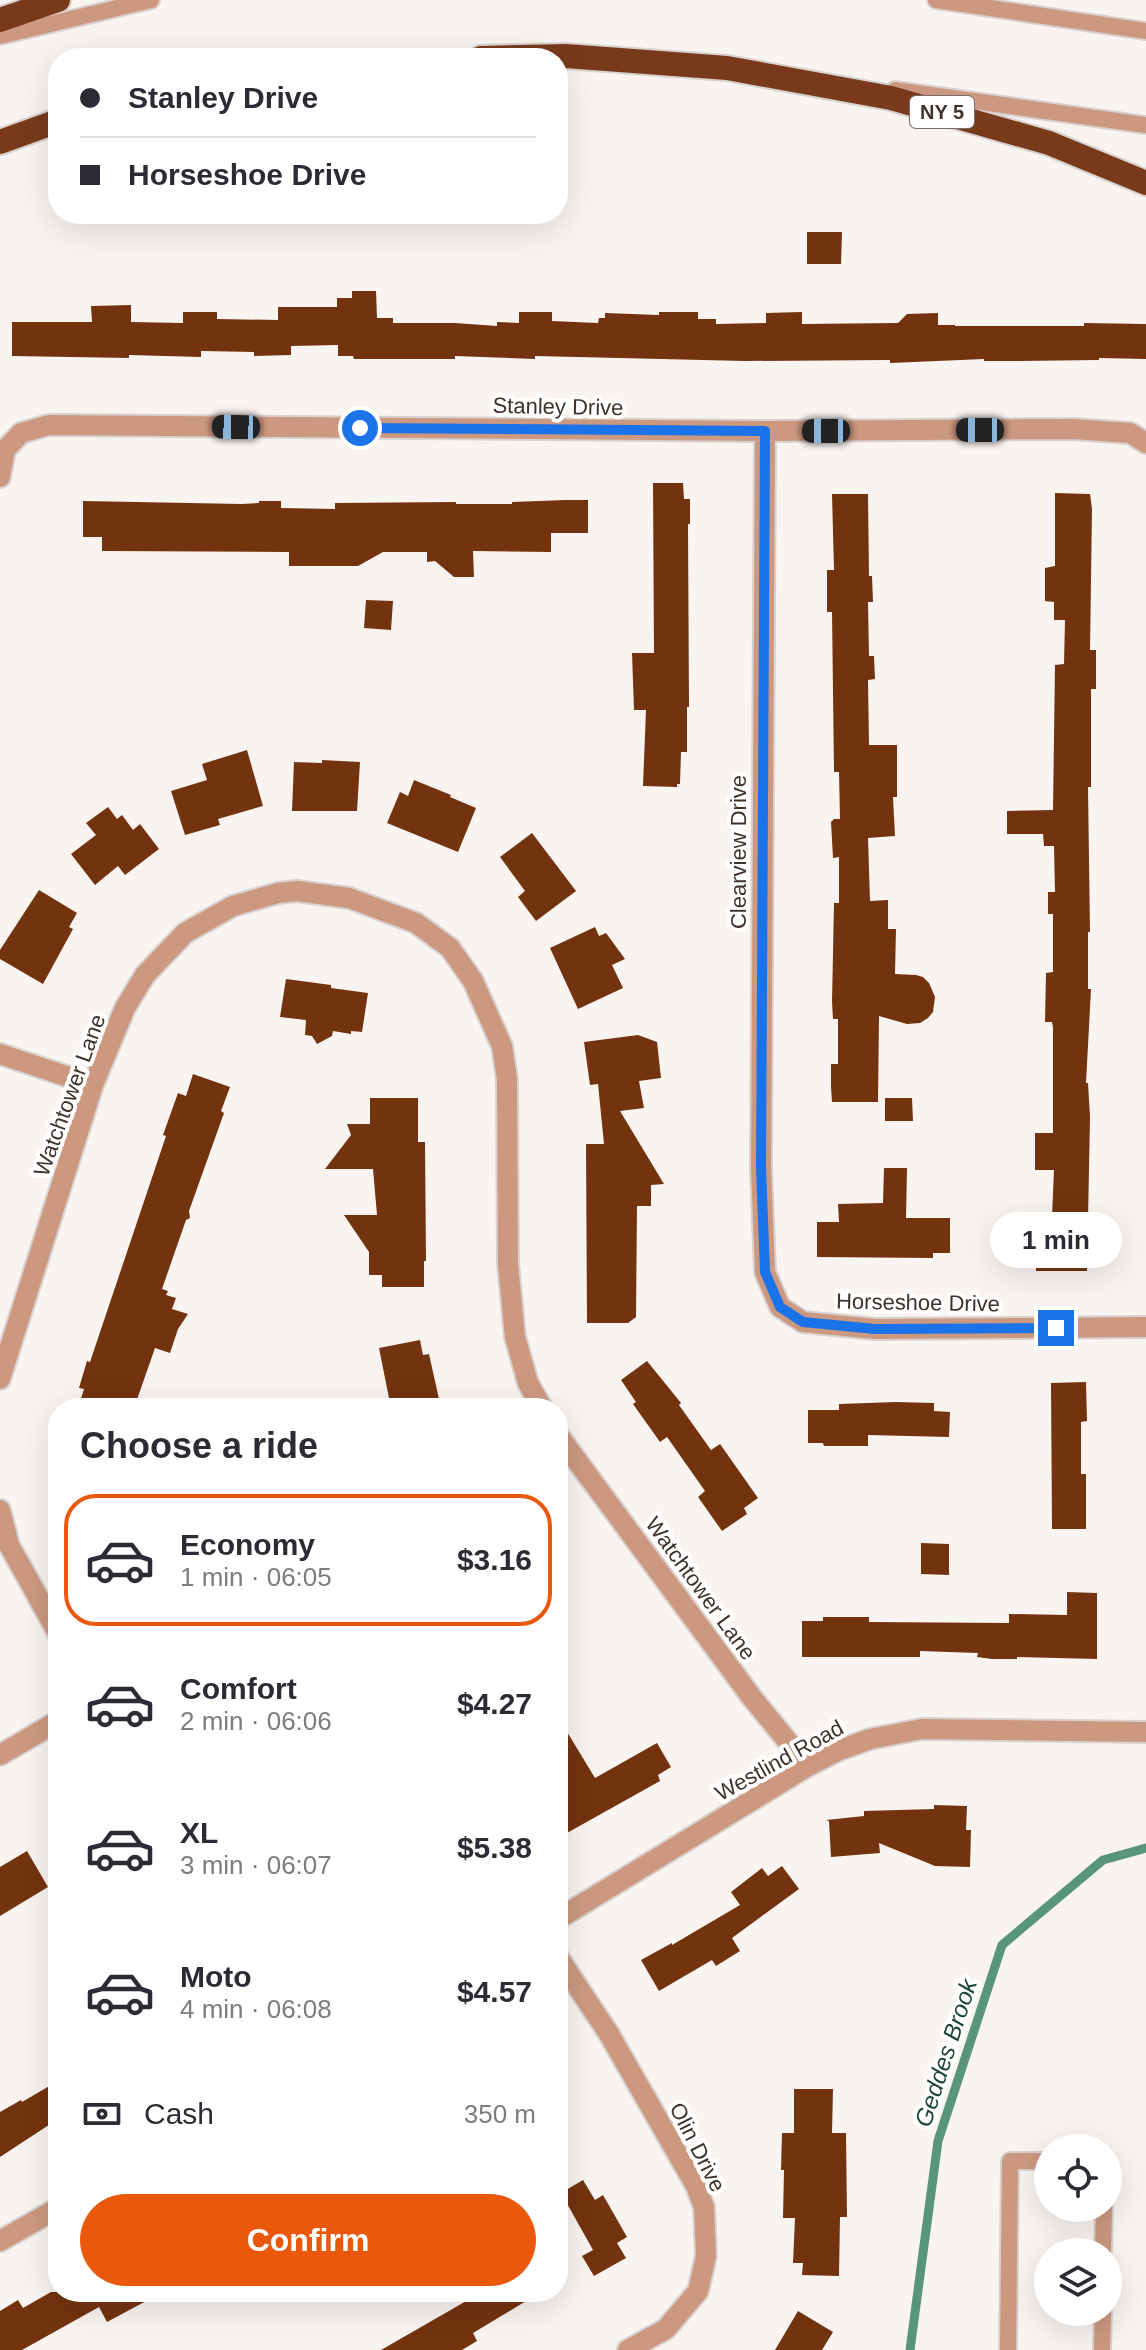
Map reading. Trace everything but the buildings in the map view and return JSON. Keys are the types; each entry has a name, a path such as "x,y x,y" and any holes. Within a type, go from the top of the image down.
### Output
{"highway":[{"path":"0,20 58,0"},
{"name":"NY 5","path":"568,56 731,68 891,98 1049,143 1146,183"},
{"path":"0,142 48,125"}],"street":[{"name":"Stanley Drive","path":"0,477 5,450 21,433 49,425 765,431 1073,429 1130,433 1146,442"},
{"name":"Clearview Drive","path":"765,431 761,1168 765,1272"},
{"name":"Watchtower Lane","path":"0,1379 93,1085 125,1008 145,975 185,933 233,906 297,891 349,898 416,923 450,948 473,981 502,1046 507,1079 508,1264 515,1337 528,1383 536,1398"},
{"path":"0,1054 93,1085"},
{"name":"Horseshoe Drive","path":"765,1272 780,1307 803,1322 875,1329 1146,1327"},
{"name":"Watchtower Lane","path":"568,1449 753,1699 808,1766"},
{"path":"0,1510 9,1545 48,1615"},
{"path":"0,1755 48,1727"},
{"name":"Westlind Road","path":"568,1913 808,1766 870,1739 922,1729 1146,1732"},
{"name":"Olin Drive","path":"568,1972 609,2034 696,2186 704,2207 706,2256 698,2291 666,2329 628,2350"},
{"path":"0,2241 48,2214"}],"lane":[{"path":"0,36 151,0"},
{"path":"936,0 1146,31"},
{"path":"731,68 1146,125"},
{"path":"1008,2350 1010,2161 1034,2161"},
{"path":"1102,2350 1103,2326"}],"waterway":[{"name":"Geddes Brook","path":"910,2350 938,2141 1002,1945 1103,1860 1146,1848"}],"route":[{"path":"360,428 765,431 761,1168 765,1272 780,1307 803,1322 875,1329 1056,1328"}]}
